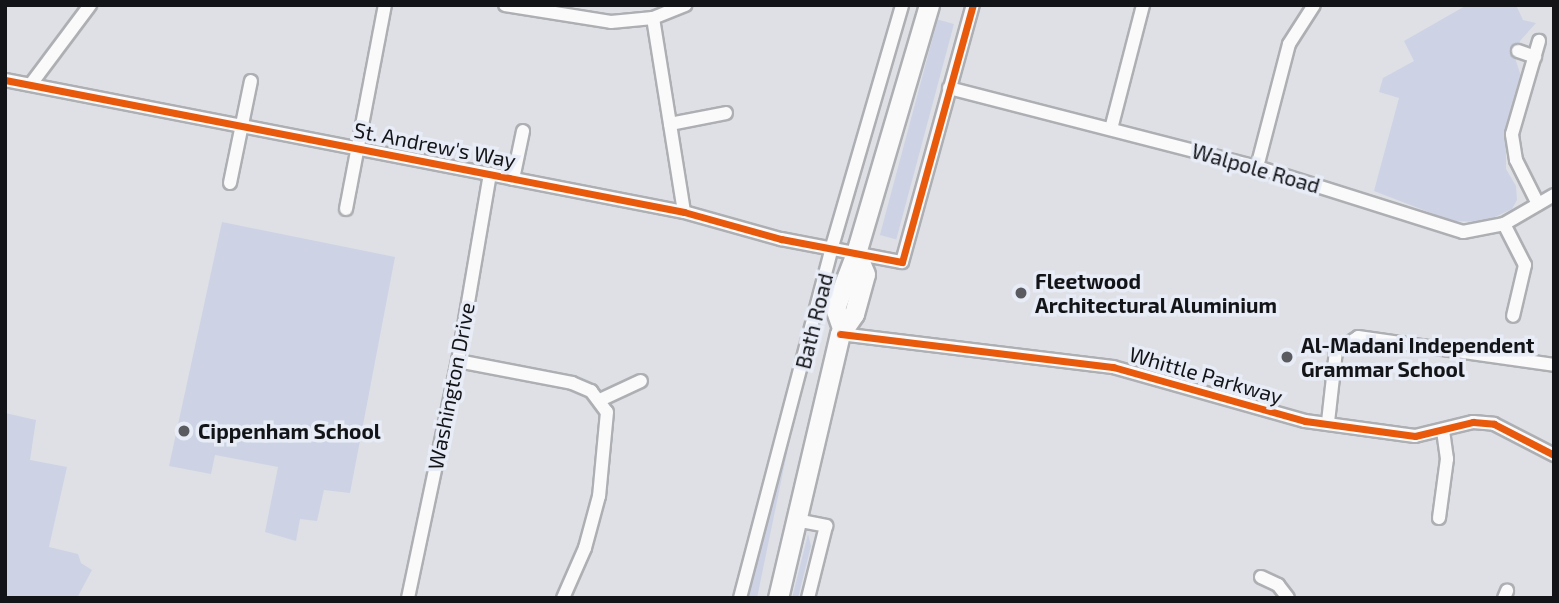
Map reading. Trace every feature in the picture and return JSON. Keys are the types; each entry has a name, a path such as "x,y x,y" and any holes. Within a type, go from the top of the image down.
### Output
{"main road":[{"name":"Bath Road","path":"779,598 841,331 835,308 856,253 929,5"}],"street":[{"path":"346,209 385,5"},
{"path":"505,5 611,22 653,18 685,5"},
{"name":"Bath Road","path":"740,598 831,250 902,5"},
{"path":"949,88 973,5"},
{"path":"1111,129 1143,5"},
{"path":"1257,167 1289,44 1314,5"},
{"path":"31,84 84,7"},
{"path":"653,18 684,212"},
{"path":"1538,204 1516,160 1512,134 1539,41"},
{"path":"1518,51 1535,57"},
{"name":"St. Andrew's Way","path":"5,80 684,212 831,250 902,262 949,88"},
{"path":"230,183 251,81"},
{"name":"Walpole Road","path":"949,88 1257,167 1463,232 1504,224 1554,195"},
{"path":"670,124 726,113"},
{"path":"513,178 523,131"},
{"name":"Washington Drive","path":"408,598 458,361 490,174"},
{"path":"1504,224 1525,265 1513,316"},
{"name":"Whittle Parkway","path":"841,331 1113,367 1305,421 1328,422 1415,436 1473,422 1494,425 1554,455"},
{"path":"1328,422 1336,351 1358,337 1554,365"},
{"path":"458,361 572,383 600,400 607,412 598,496 585,548 563,598"},
{"path":"600,400 641,381"},
{"path":"1439,518 1447,459 1443,430"},
{"path":"796,520 826,526 808,598"},
{"path":"1261,577 1278,585 1288,598"}],"shaded area":[{"path":"1467,5 1516,5 1523,20 1536,23 1520,41 1516,61 1521,76 1506,132 1506,169 1516,186 1517,200 1512,209 1484,222 1452,221 1374,191 1399,98 1379,92 1383,78 1414,61 1404,41"},
{"path":"938,20 954,24 896,239 880,235"},
{"path":"222,222 395,257 350,493 324,490 317,521 300,519 296,541 265,532 278,467 215,455 211,474 169,466"},
{"path":"5,413 36,420 30,460 67,467 49,547 78,554 81,563 92,570 77,598 5,598"},
{"path":"794,419 757,598 743,598 756,556"},
{"path":"808,534 811,546 798,598 792,598"}],"cycle path":[{"path":"5,80 684,212 781,239 902,262 973,5"},
{"path":"840,334 1113,367 1305,421 1415,436 1473,422 1494,424 1554,455"}],"place":[{"name":"Fleetwood Architectural Aluminium","path":"1021,293"},
{"name":"Al-Madani Independent Grammar School","path":"1287,357"},
{"name":"Cippenham School","path":"184,431"}]}
